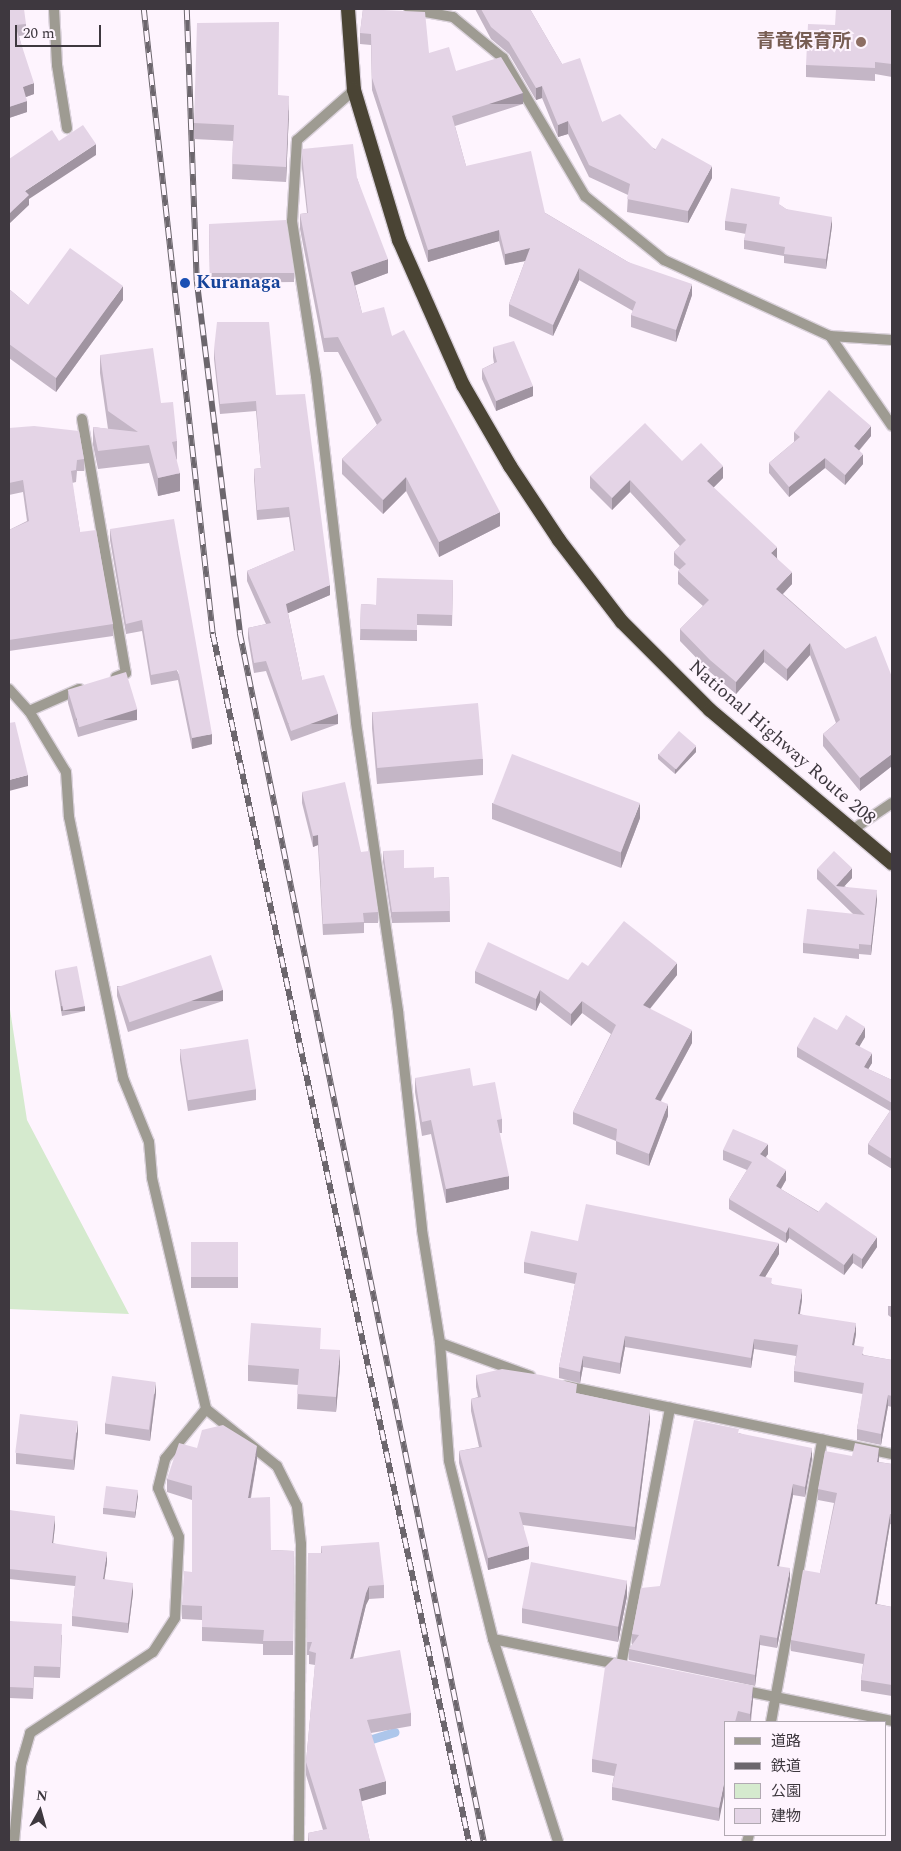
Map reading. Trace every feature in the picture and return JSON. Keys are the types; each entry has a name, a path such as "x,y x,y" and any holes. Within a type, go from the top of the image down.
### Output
{"highway":[{"name":"National Highway Route 208","path":"348,9 354,90 399,240 463,384 559,540 622,622 710,710 892,863"}],"street":[{"path":"54,9 67,128"},
{"path":"409,9 453,17 503,58 585,196 664,260 830,336 892,340"},
{"path":"354,90 297,140 292,221 316,376 355,713 440,1343 449,1461 493,1639 558,1842"},
{"path":"830,336 892,426"},
{"path":"82,419 126,673 107,680"},
{"path":"29,711 88,686"},
{"path":"9,689 29,711 66,772 69,817 122,1078 149,1142 152,1178 206,1409 277,1466 297,1506 301,1544 298,1842"},
{"path":"852,830 892,803"},
{"path":"440,1343 548,1382 892,1454"},
{"path":"493,1639 625,1666 670,1408"},
{"path":"14,1842 21,1765 30,1733 153,1652 175,1618 179,1538 158,1488 165,1459 206,1409"},
{"path":"771,1721 822,1440"},
{"path":"727,1687 892,1721"}],"green space":[{"path":"9,1003 27,1120 129,1314 9,1309"}],"building":[{"path":"9,9 24,9 26,24 15,25 34,83 23,87 27,101 9,107"},
{"path":"363,9 425,12 429,53 449,47 456,71 501,57 523,93 452,116 466,166 531,151 545,213 628,262 692,284 676,330 631,315 636,302 579,268 553,325 509,304 530,248 505,254 499,230 428,250 372,78 371,34 360,33"},
{"path":"481,9 530,9 562,64 580,58 602,122 620,114 655,150 662,138 712,166 688,211 627,199 630,184 589,165 568,121 558,125 542,86 536,88 509,42 491,27"},
{"path":"836,9 892,9 892,64 875,62 875,68 806,65 808,24 835,25"},
{"path":"279,22 278,95 289,96 286,167 232,164 234,125 194,123 197,23"},
{"path":"83,125 96,144 25,191 29,195 9,214 9,159 52,130 59,141"},
{"path":"353,144 357,178 388,259 351,272 362,313 384,307 392,336 404,330 500,512 439,542 406,477 383,500 342,459 382,420 338,337 324,338 300,214 308,213 302,149"},
{"path":"731,188 780,197 779,204 786,209 832,217 826,259 784,254 785,247 744,240 747,224 725,221"},
{"path":"286,220 294,273 210,273 209,224"},
{"path":"70,248 123,286 56,378 9,344 9,289 28,305"},
{"path":"217,322 269,322 276,395 305,394 330,585 286,604 302,680 324,675 338,714 291,731 266,661 254,663 248,628 271,623 247,571 295,550 289,507 257,510 254,469 261,468 256,401 220,404 214,349"},
{"path":"514,341 533,386 496,401 482,369 497,362 493,347"},
{"path":"153,348 161,403 173,402 177,441 172,442 180,473 158,478 149,445 98,451 93,427 138,432 108,411 100,355"},
{"path":"829,390 871,426 854,446 863,454 845,475 825,458 789,487 769,463 800,437 794,432"},
{"path":"645,423 682,461 701,443 723,466 707,481 777,547 771,553 792,572 776,589 845,649 876,636 892,677 892,754 860,778 823,734 840,720 810,643 787,669 764,649 736,682 710,660 680,629 709,600 678,571 686,564 674,552 686,540 630,480 612,498 590,476"},
{"path":"34,426 79,431 84,459 77,460 76,470 71,471 80,532 96,530 113,624 9,640 9,530 29,521 23,480 9,483 9,428"},
{"path":"174,519 212,734 192,738 178,670 151,675 142,620 126,624 110,529"},
{"path":"377,578 453,580 452,615 417,614 417,630 360,629 361,604 376,605"},
{"path":"126,672 137,709 79,727 68,690"},
{"path":"478,703 483,759 377,768 372,712"},
{"path":"15,722 28,775 9,780 9,723"},
{"path":"679,731 696,746 676,769 659,754"},
{"path":"512,754 640,803 621,853 493,803"},
{"path":"345,782 361,852 369,851 378,912 363,913 364,922 323,924 318,835 313,836 302,792"},
{"path":"404,850 404,868 434,867 434,878 449,877 450,911 392,912 383,851"},
{"path":"834,851 852,868 836,886 877,890 871,945 859,944 859,949 803,943 807,909 865,915 817,869"},
{"path":"624,921 677,963 643,1005 692,1030 655,1099 668,1104 649,1154 616,1141 617,1129 573,1112 616,1025 582,1001 571,1014 540,990 536,999 475,971 488,942 568,980 582,962 588,966"},
{"path":"211,955 223,990 129,1022 117,987"},
{"path":"77,966 85,1006 63,1010 55,970"},
{"path":"846,1015 865,1027 855,1044 872,1053 864,1067 892,1080 892,1103 797,1047 814,1017 837,1030"},
{"path":"248,1039 256,1089 188,1100 180,1050"},
{"path":"470,1068 473,1086 495,1082 502,1119 497,1120 509,1176 446,1189 431,1120 422,1122 415,1078"},
{"path":"892,1108 892,1159 868,1144"},
{"path":"733,1129 768,1144 760,1154 786,1170 776,1186 818,1212 826,1202 877,1237 862,1259 853,1253 844,1265 789,1227 786,1233 729,1199 752,1162 723,1150"},
{"path":"586,1204 779,1243 759,1276 772,1278 771,1284 802,1289 798,1314 856,1323 852,1345 864,1347 862,1355 892,1360 892,1396 888,1395 881,1434 857,1429 864,1383 794,1371 798,1345 754,1339 751,1358 625,1336 620,1363 583,1356 580,1372 559,1367 577,1273 524,1262 531,1231 578,1241"},
{"path":"191,1242 238,1242 238,1277 191,1277"},
{"path":"251,1323 321,1328 320,1349 340,1350 336,1397 297,1394 299,1369 248,1365"},
{"path":"502,1369 541,1375 577,1384 576,1393 650,1409 635,1527 519,1512 529,1546 488,1558 459,1451 482,1447 471,1399 481,1397 476,1375"},
{"path":"112,1376 156,1382 149,1430 105,1424"},
{"path":"20,1414 78,1421 73,1460 15,1453"},
{"path":"694,1420 739,1429 738,1433 812,1448 805,1487 793,1484 777,1566 790,1568 777,1638 760,1635 755,1675 629,1649 639,1635 632,1634 641,1588 660,1586"},
{"path":"223,1425 257,1446 248,1498 270,1497 271,1550 294,1551 293,1641 263,1641 264,1630 202,1627 202,1606 182,1605 184,1571 192,1572 192,1486 167,1479 179,1443 197,1448 202,1430"},
{"path":"855,1443 879,1448 877,1462 892,1464 892,1514 890,1514 875,1604 892,1607 892,1685 861,1680 865,1654 791,1640 803,1570 820,1573 837,1493 818,1489 825,1451 852,1456"},
{"path":"106,1486 138,1490 135,1512 103,1508"},
{"path":"9,1510 55,1516 52,1543 107,1552 103,1579 133,1583 128,1623 72,1616 76,1576 9,1569"},
{"path":"379,1542 384,1585 369,1586 350,1659 400,1650 411,1713 367,1720 386,1781 359,1789 370,1842 309,1842 308,1833 327,1829 306,1762 316,1653 309,1651 312,1642 307,1642 308,1553 322,1553 321,1546"},
{"path":"531,1562 627,1581 618,1627 522,1608"},
{"path":"9,1621 62,1624 60,1667 34,1666 33,1688 9,1687"},
{"path":"614,1658 753,1686 750,1714 738,1711 735,1721 724,1721 724,1783 719,1808 612,1787 617,1764 592,1759 605,1667"}],"waterway":[{"path":"362,1742 395,1732"}],"railway":[{"path":"144,9 213,634 469,1842"},
{"path":"187,9 197,281 240,633 484,1842"}],"place":[{"name":"青竜保育所","path":"861,42"},
{"name":"Kuranaga","path":"185,283"}]}
